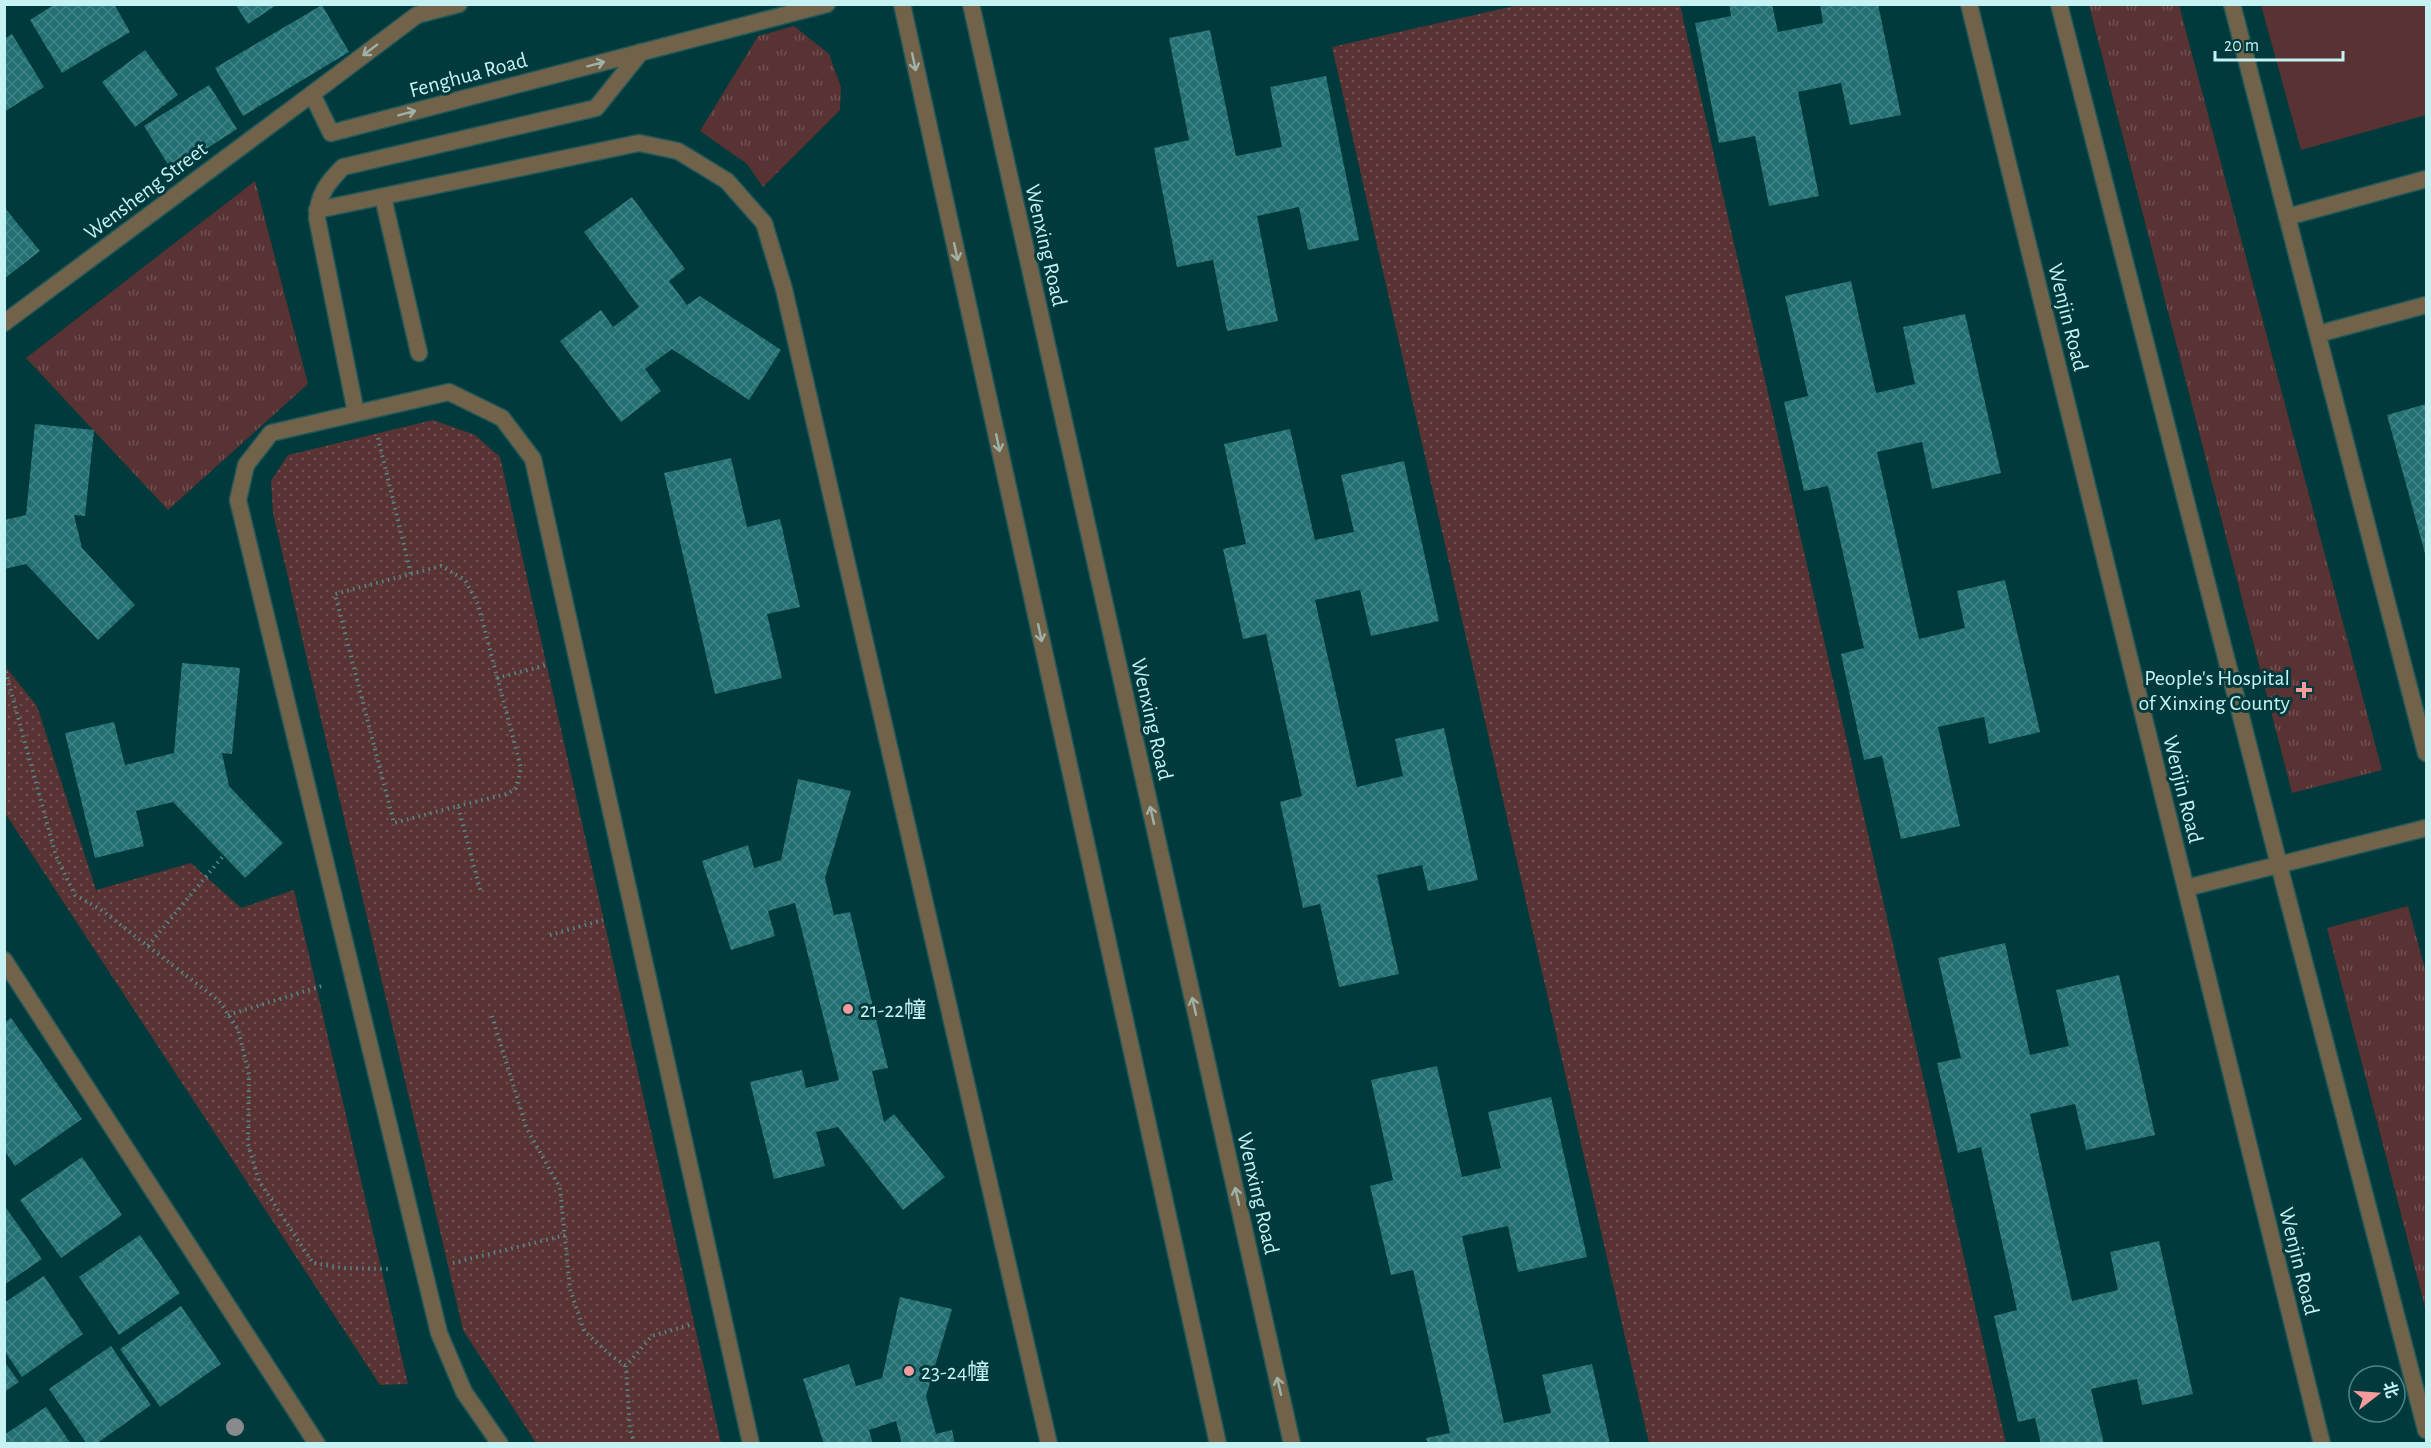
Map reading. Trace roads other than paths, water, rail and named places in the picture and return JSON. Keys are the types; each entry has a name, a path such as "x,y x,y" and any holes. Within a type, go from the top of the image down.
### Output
{"street":[{"path":"312,94 415,10 459,4"},
{"name":"Fenghua Road","path":"312,94 332,133 827,4"},
{"path":"902,4 1218,1443"},
{"name":"Wenxing Road","path":"971,4 1292,1443"},
{"name":"Wenjin Road","path":"1969,4 2322,1443"},
{"path":"2059,4 2279,865 2427,1430"},
{"path":"2232,4 2427,753"},
{"path":"364,412 316,218 319,199 328,182 344,167 596,108 641,52"},
{"name":"Wensheng Street","path":"4,323 312,94"},
{"path":"317,210 639,143 678,151 727,181 764,223 784,289 1049,1443"},
{"path":"2287,217 2427,179"},
{"path":"383,197 418,353"},
{"path":"2318,334 2427,305"},
{"path":"500,1443 464,1392 439,1333 238,500 246,465 271,433 449,392 502,418 533,459 751,1443"},
{"path":"2186,888 2427,828"},
{"path":"4,960 317,1443"}],"place":[{"name":"People's Hospital of Xinxing County","path":"2304,690"},
{"name":"21-22幢","path":"848,1009"},
{"name":"23-24幢","path":"909,1371"}]}
